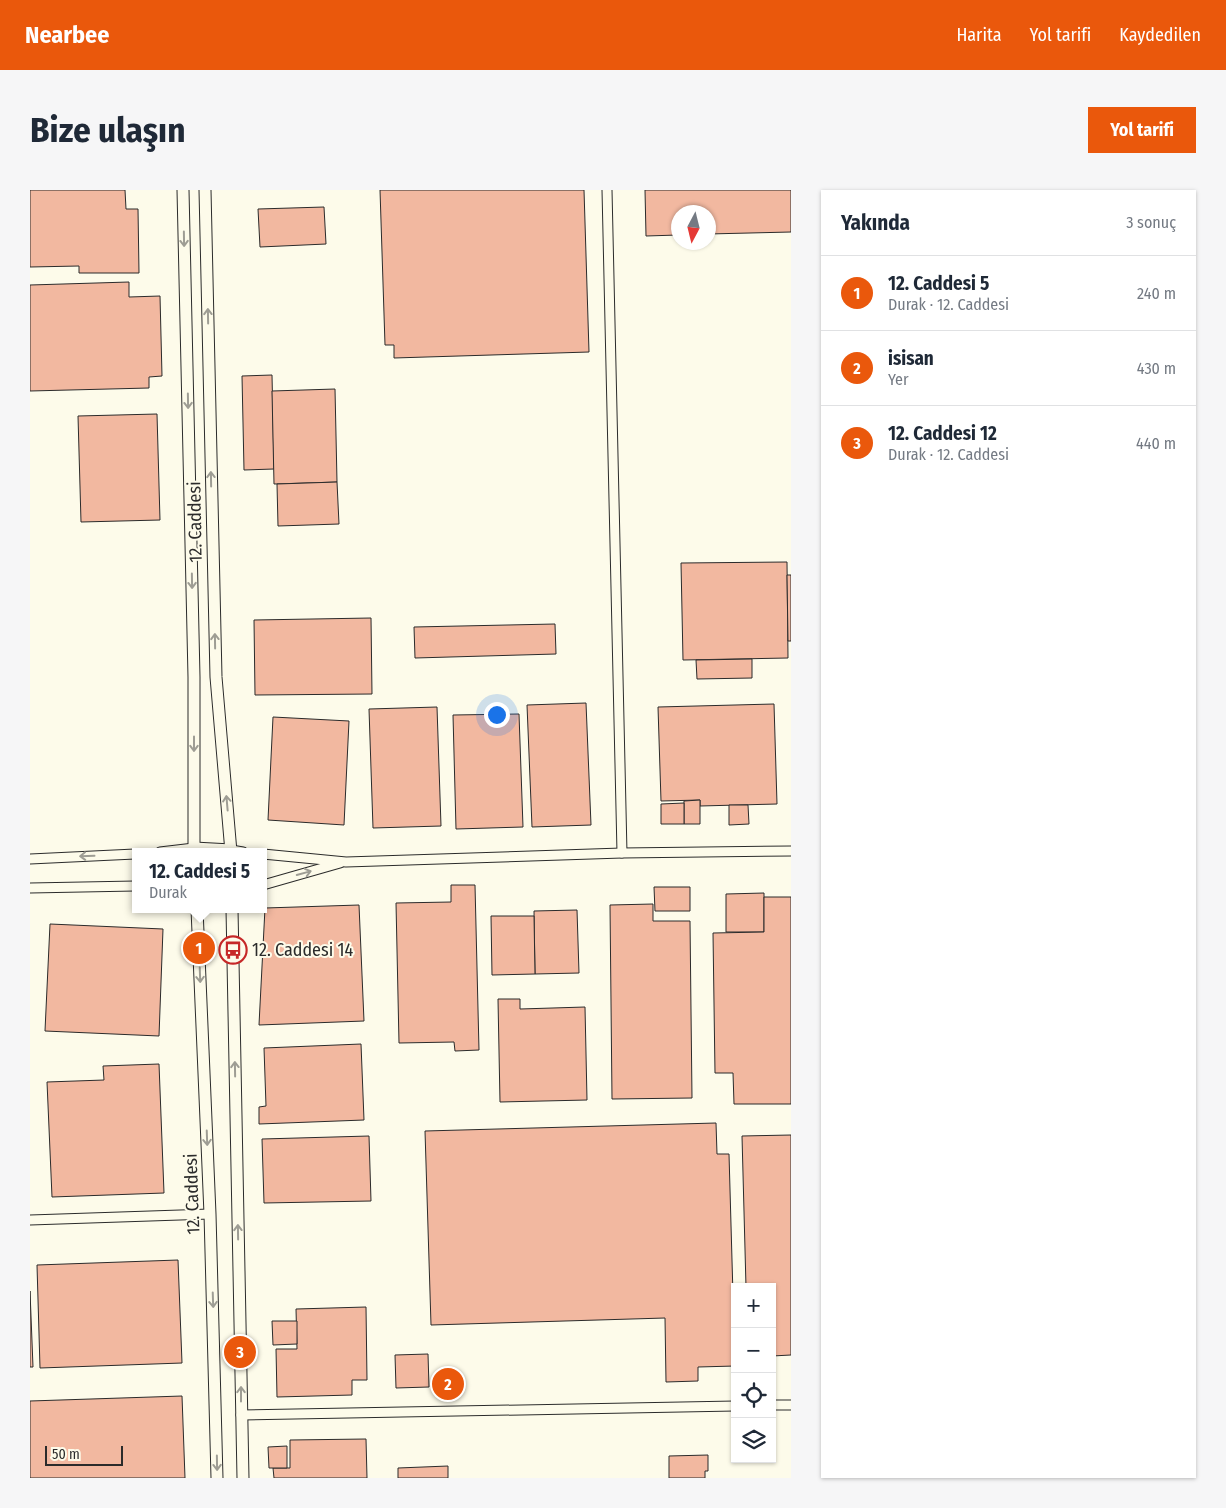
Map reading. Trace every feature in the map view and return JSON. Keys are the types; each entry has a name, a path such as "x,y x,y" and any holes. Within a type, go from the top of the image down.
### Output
{"street":[{"name":"12. Caddesi","path":"183,190 194,678 194,848"},
{"name":"12. Caddesi","path":"205,190 216,677 231,848"},
{"path":"607,190 622,853"},
{"path":"267,854 346,862 622,853 791,851"},
{"path":"30,858 132,854"},
{"path":"267,884 346,862"},
{"path":"30,888 132,886"},
{"name":"12. Caddesi","path":"197,913 210,1214 217,1478"},
{"path":"232,913 242,1478"},
{"path":"30,1220 210,1214"},
{"path":"776,1405 791,1405"},
{"path":"241,1415 731,1406"}],"building":[{"path":"30,190 125,190 126,209 138,209 139,273 79,273 79,266 30,267"},
{"path":"380,190 584,190 589,352 394,358 394,345 385,345"},
{"path":"645,190 791,190 791,232 716,234 716,205 671,205 671,235 646,236"},
{"path":"324,207 326,244 260,247 258,209"},
{"path":"129,282 129,297 160,296 162,376 149,377 149,388 30,391 30,285"},
{"path":"272,375 274,469 244,470 242,376"},
{"path":"335,389 337,482 274,484 272,391"},
{"path":"157,414 160,520 81,522 78,416"},
{"path":"337,482 339,524 278,526 277,484"},
{"path":"787,562 788,658 683,660 681,563"},
{"path":"787,575 791,575 791,641 788,641"},
{"path":"371,618 372,694 255,695 254,620"},
{"path":"555,624 556,654 415,658 414,627"},
{"path":"752,659 752,678 697,679 696,660"},
{"path":"586,703 591,825 532,827 527,705"},
{"path":"774,704 777,804 700,806 700,800 661,801 658,707"},
{"path":"437,707 441,826 373,828 369,709"},
{"path":"519,714 523,827 456,829 453,715"},
{"path":"273,717 349,721 344,825 268,820"},
{"path":"700,800 700,824 684,824 684,801"},
{"path":"684,803 684,824 661,824 661,804"},
{"path":"729,805 748,805 749,824 729,825"},
{"path":"451,885 475,885 479,1050 455,1051 454,1042 399,1043 396,903 451,902"},
{"path":"654,887 690,887 690,911 655,911"},
{"path":"764,893 764,932 726,932 726,894"},
{"path":"764,897 791,897 791,1104 734,1104 733,1073 715,1073 713,933 764,932"},
{"path":"653,904 653,921 690,921 692,1098 612,1099 610,905"},
{"path":"359,905 364,1021 259,1025 265,913 267,913 267,908"},
{"path":"577,910 579,973 535,974 534,911"},
{"path":"491,916 534,916 535,974 492,975"},
{"path":"50,924 163,929 159,1036 45,1031"},
{"path":"498,999 520,999 520,1009 585,1007 587,1100 500,1102"},
{"path":"361,1044 364,1120 259,1124 259,1107 266,1106 264,1048"},
{"path":"159,1064 164,1193 52,1197 47,1082 104,1080 103,1066"},
{"path":"716,1123 717,1154 729,1154 733,1283 731,1283 731,1366 698,1367 698,1381 666,1382 665,1318 431,1325 425,1131"},
{"path":"791,1135 791,1355 776,1356 776,1283 746,1283 742,1136"},
{"path":"369,1136 371,1201 264,1203 262,1139"},
{"path":"178,1260 182,1363 40,1368 37,1265"},
{"path":"30,1291 33,1367 30,1367"},
{"path":"366,1307 367,1380 352,1380 352,1395 277,1397 276,1349 297,1349 296,1309"},
{"path":"272,1321 297,1321 297,1344 273,1345"},
{"path":"428,1354 429,1387 396,1388 395,1355"},
{"path":"182,1396 185,1478 30,1478 30,1401"},
{"path":"366,1439 367,1478 274,1478 273,1468 290,1468 290,1440"},
{"path":"287,1446 287,1468 269,1468 268,1447"},
{"path":"708,1455 708,1471 705,1471 705,1478 669,1478 669,1456"},
{"path":"448,1466 448,1478 398,1478 398,1468"}],"place":[{"name":"12. Caddesi 5","path":"199,948"},
{"name":"12. Caddesi 14","path":"233,950"},
{"name":"12. Caddesi 12","path":"240,1352"},
{"name":"isisan","path":"448,1384"}]}
